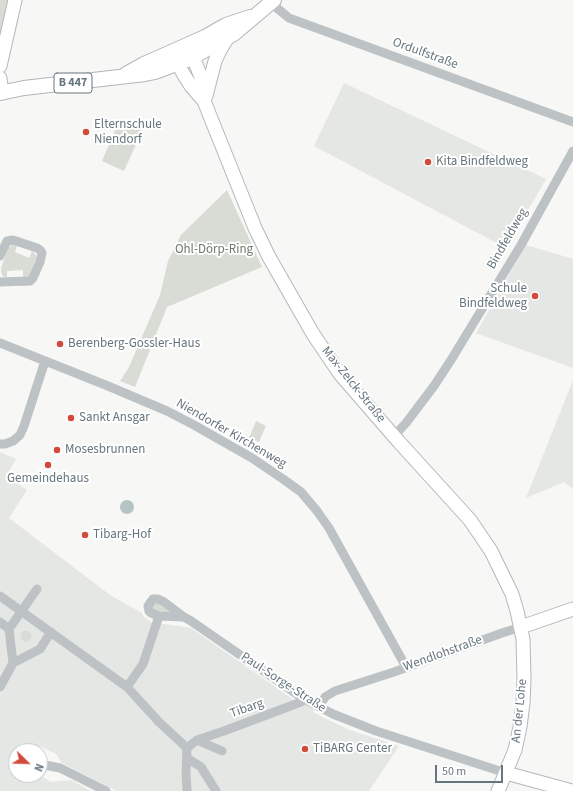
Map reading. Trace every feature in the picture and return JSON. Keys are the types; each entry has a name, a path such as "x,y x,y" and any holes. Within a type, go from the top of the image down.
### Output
{"main road":[{"name":"B 447","path":"1,93 24,88 145,74 178,64 235,33 273,1"},
{"name":"B 447","path":"121,77 144,64 205,37 226,25 254,16"}],"street":[{"path":"0,66 15,0"},
{"name":"Ordulfstraße","path":"273,1 288,18 573,122"},
{"path":"204,101 215,61 228,37"},
{"path":"177,50 186,52 193,57"},
{"name":"Max-Zelck-Straße","path":"177,50 176,58 178,64 187,80 204,101"},
{"name":"Max-Zelck-Straße","path":"193,57 201,77 204,101 255,228 297,308 340,374 470,520 491,551 512,594 521,627"},
{"path":"0,78 1,93"},
{"name":"Bindfeldweg","path":"394,436 406,423 434,386 521,245 573,151"},
{"path":"0,256 7,241 13,240 36,248 42,253 33,278 30,280 0,282"},
{"name":"Niendorfer Kirchenweg","path":"0,342 139,399 194,425 252,458 301,492 329,528 406,667"},
{"path":"0,444 13,441 20,435 45,361"},
{"path":"0,687 13,663 9,629 37,589"},
{"path":"0,596 127,687 158,722 187,748 187,791"},
{"name":"Paul-Sorge-Straße","path":"159,616 151,613 148,608 150,603 155,599 160,599 304,699 333,714 355,723 506,773 572,791"},
{"name":"Wendlohstraße","path":"318,707 325,697 335,690 394,672 573,609"},
{"path":"127,687 143,664 159,616 184,617"},
{"path":"0,622 9,629"},
{"name":"An der Lohe","path":"498,791 515,750 521,721 524,679 523,639 521,627"},
{"path":"13,663 40,650 51,632"},
{"name":"Tibarg","path":"187,748 197,740 301,702 304,699"},
{"path":"197,740 222,751"},
{"path":"187,758 201,768 216,791"},
{"path":"48,766 60,768 106,791"}],"shaded area":[{"name":"Kita Bindfeldweg","path":"344,83 546,179 506,248 314,146"},
{"name":"Schule Bindfeldweg","path":"526,245 573,259 573,368 476,333"},
{"path":"573,380 573,489 564,482 526,498"},
{"path":"0,452 16,459 6,476 27,490 9,518 110,595 142,613 143,616 151,622 191,628 294,700 297,699 314,710 313,712 324,718 350,730 399,746 369,791 116,791 62,763 56,754 48,750 48,743 8,743 8,783 48,783 48,780 51,782 71,780 91,791 0,791"},
{"path":"127,500 132,502 134,507 132,512 127,514 122,512 120,507 122,502"}],"green space":[{"path":"0,0 12,0 0,56"},
{"path":"119,121 142,131 124,171 102,161"},
{"name":"Ohl-Dörp-Ring","path":"227,190 262,267 167,307 135,387 120,381 129,367 160,295 168,261 181,235"},
{"path":"12,245 17,245 15,252 29,258 32,251 36,255 30,275 27,277 23,277 23,270 7,271 7,278 3,276 1,272 8,248"},
{"path":"256,421 266,426 259,442 249,438"},
{"path":"157,603 169,612 167,613 154,610 152,607 153,604"},
{"path":"26,630 30,632 32,636 30,640 26,642 22,640 20,636 22,632"}],"place":[{"name":"Elternschule Niendorf","path":"86,132"},
{"name":"Kita Bindfeldweg","path":"428,162"},
{"name":"Schule Bindfeldweg","path":"535,296"},
{"name":"Berenberg-Gossler-Haus","path":"60,344"},
{"name":"Sankt Ansgar","path":"71,418"},
{"name":"Mosesbrunnen","path":"57,450"},
{"name":"Gemeindehaus","path":"48,465"},
{"name":"Tibarg-Hof","path":"85,535"},
{"name":"TiBARG Center","path":"305,749"}]}
